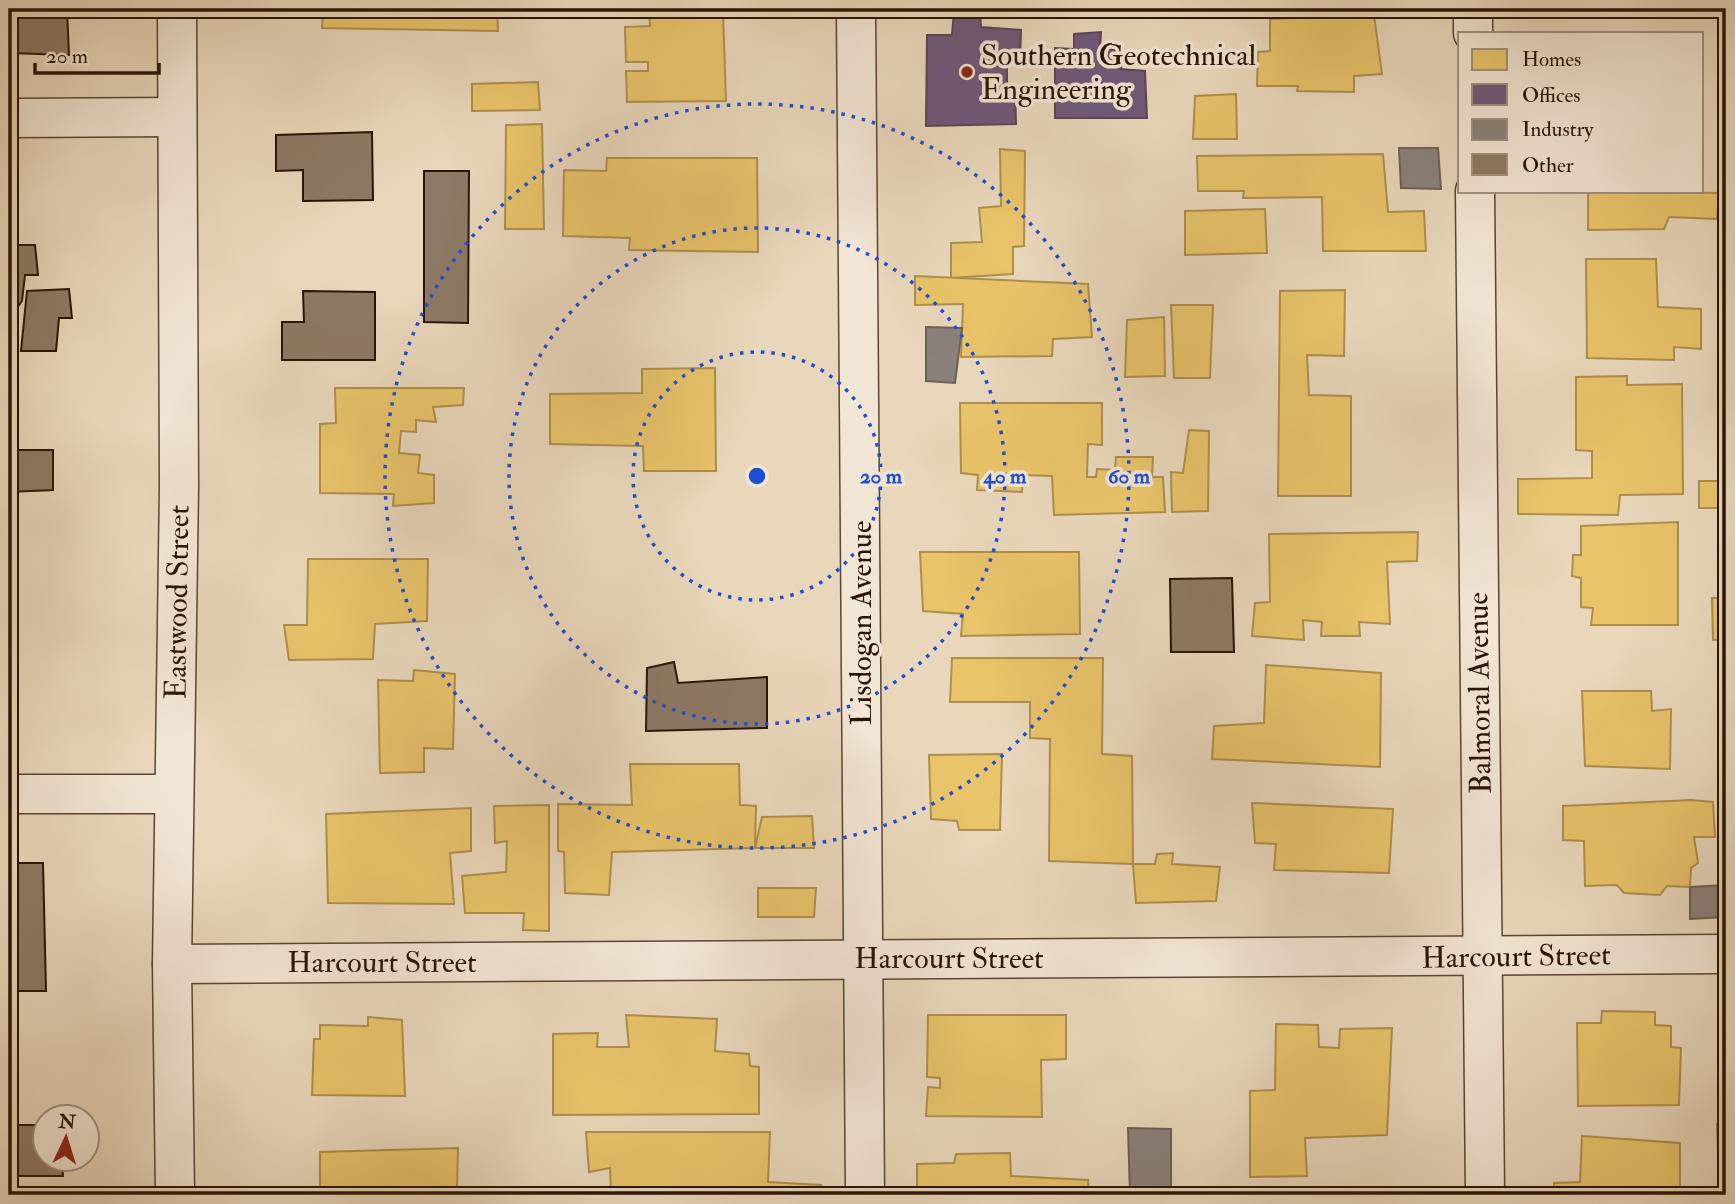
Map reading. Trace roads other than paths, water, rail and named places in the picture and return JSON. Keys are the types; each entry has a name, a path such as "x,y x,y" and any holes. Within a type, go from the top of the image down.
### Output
{"street":[{"name":"Eastwood Street","path":"175,1195 172,964 179,486 177,9"},
{"name":"Lisdogan Avenue","path":"856,9 865,1195"},
{"path":"1473,9 1473,32"},
{"path":"9,118 177,117"},
{"name":"Balmoral Avenue","path":"1475,192 1485,1195"},
{"path":"9,794 173,794"},
{"name":"Harcourt Street","path":"172,964 863,958 1481,958 1726,954"}],"place":[{"name":"Southern Geotechnical Engineering","path":"967,72"}]}
